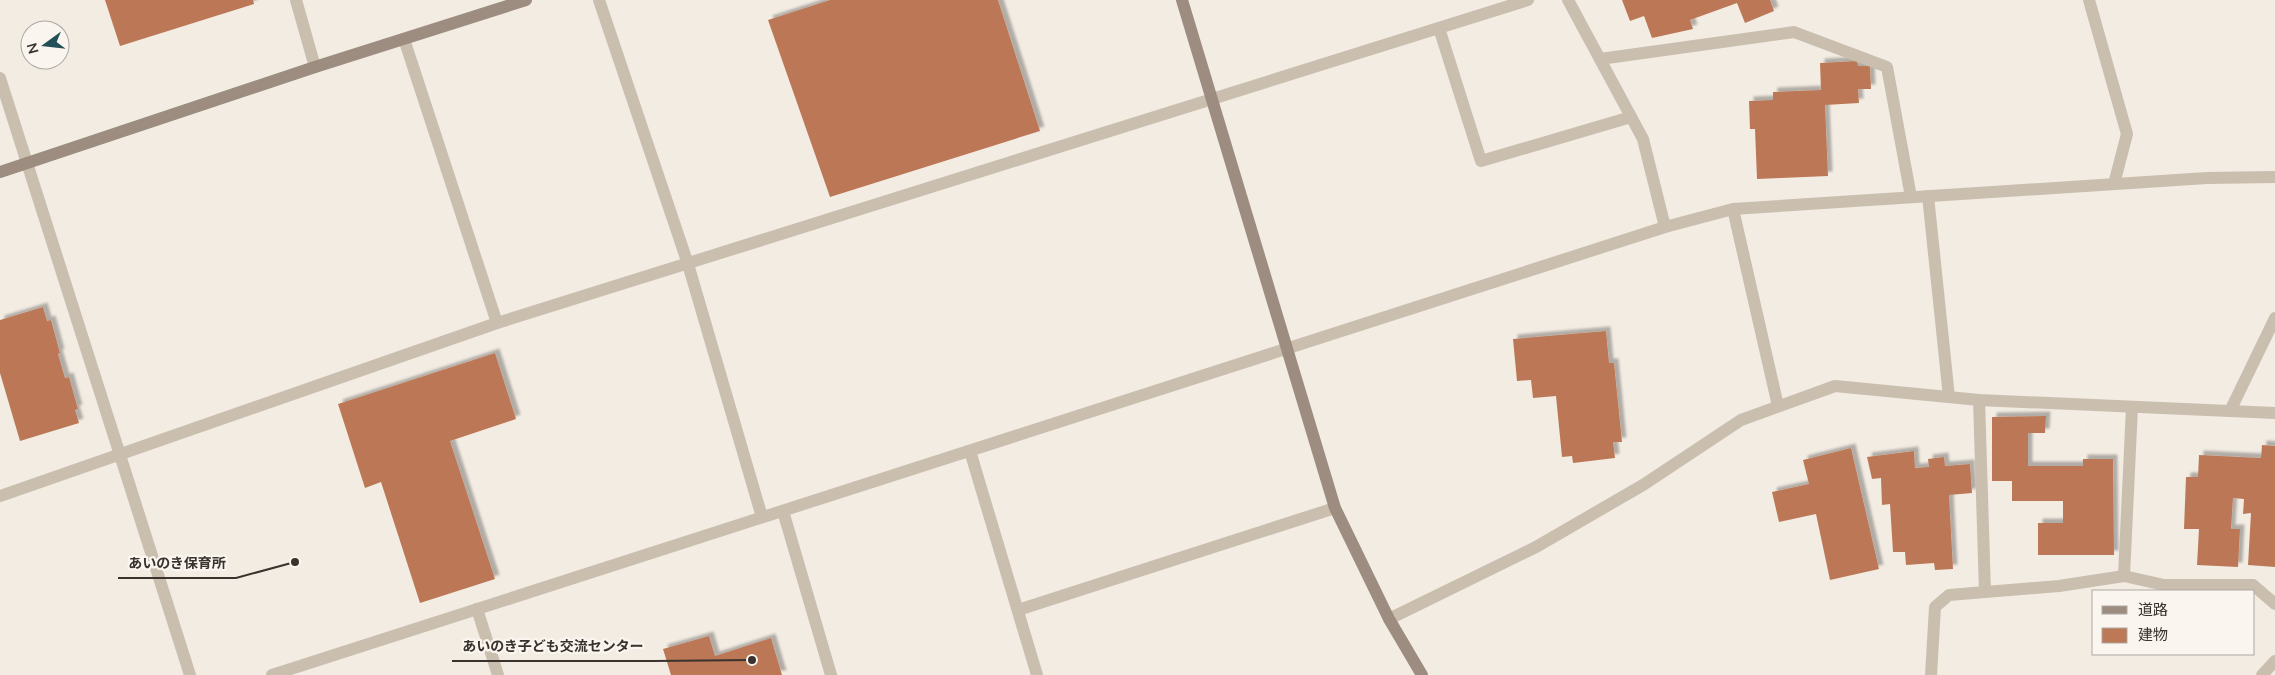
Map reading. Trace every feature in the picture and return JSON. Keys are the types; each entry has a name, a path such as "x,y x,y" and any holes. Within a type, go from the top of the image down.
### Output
{"street":[{"path":"296,0 315,67"},
{"path":"0,172 315,67 526,0"},
{"path":"599,0 688,264 762,517"},
{"path":"1182,0 1335,508 1389,618 1422,675"},
{"path":"0,496 497,323 1528,0"},
{"path":"1568,0 1643,140 1665,227"},
{"path":"2088,0 2127,134 2114,184"},
{"path":"1439,28 1481,161 1630,117"},
{"path":"1600,59 1794,32 1887,66 1911,197"},
{"path":"404,39 497,323"},
{"path":"0,78 190,675"},
{"path":"272,675 1665,227 1733,209 2207,178 2275,177"},
{"path":"1928,196 1948,397"},
{"path":"1733,209 1778,406"},
{"path":"2230,411 2275,318"},
{"path":"1389,618 1536,547 1643,485 1741,420 1835,386 1979,400 2275,413"},
{"path":"1979,400 1985,592"},
{"path":"2124,576 2132,407"},
{"path":"970,451 1037,675"},
{"path":"1018,610 1335,508"},
{"path":"783,511 831,675"},
{"path":"1931,675 1935,606 1949,595 2059,586 2124,576 2164,585 2253,585 2275,604"},
{"path":"477,609 498,675"},
{"path":"2262,675 2275,661"}],"building":[{"path":"105,0 253,0 254,4 120,46"},
{"path":"830,0 998,0 1040,131 830,197 768,20"},
{"path":"1622,0 1770,0 1774,11 1745,23 1737,3 1690,20 1693,29 1652,38 1644,16 1630,21"},
{"path":"1857,61 1858,66 1870,66 1871,89 1858,89 1859,103 1825,105 1828,176 1757,179 1755,129 1750,129 1749,101 1773,100 1773,92 1821,90 1820,63"},
{"path":"43,307 47,321 51,320 65,378 69,377 78,409 75,410 79,423 20,441 0,373 0,320"},
{"path":"1606,331 1609,363 1614,363 1622,442 1613,442 1615,458 1573,463 1572,456 1562,457 1556,396 1533,398 1531,380 1517,381 1513,339"},
{"path":"495,353 516,419 450,441 495,579 420,603 381,482 365,488 338,404"},
{"path":"2046,416 2045,433 2028,433 2028,466 2083,466 2083,459 2113,459 2114,555 2038,555 2038,523 2063,523 2063,501 2012,501 2012,481 1992,481 1992,417"},
{"path":"2262,445 2275,446 2275,567 2248,565 2251,513 2243,514 2244,499 2233,498 2231,529 2240,529 2238,567 2197,565 2199,529 2184,529 2186,477 2198,477 2199,455 2261,458"},
{"path":"1851,448 1879,569 1830,580 1816,514 1779,522 1772,492 1809,484 1803,460"},
{"path":"1914,451 1915,468 1929,467 1928,459 1944,457 1945,466 1970,464 1972,493 1949,495 1953,569 1935,570 1934,563 1906,565 1905,552 1893,552 1890,504 1882,505 1881,478 1872,479 1867,457"},
{"path":"709,636 715,656 771,638 782,675 671,675 663,649"}],"place":[{"name":"あいのき保育所","path":"295,562"},
{"name":"あいのき子ども交流センター","path":"752,660"}]}
